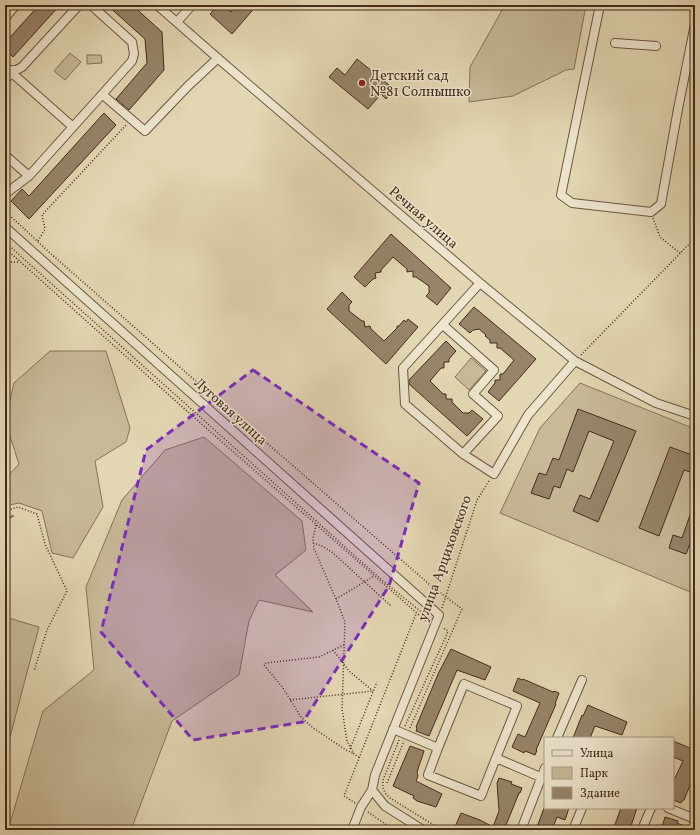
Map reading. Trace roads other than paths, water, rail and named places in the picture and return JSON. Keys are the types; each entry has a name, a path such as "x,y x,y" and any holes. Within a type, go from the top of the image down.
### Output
{"street":[{"path":"5,18 16,5"},
{"path":"5,80 13,72 22,67 79,5"},
{"path":"5,194 29,176 132,61 134,48 132,42 91,5"},
{"name":"Речная улица","path":"157,5 480,283 575,361 656,402 695,416"},
{"path":"177,22 192,5"},
{"path":"600,5 561,195 572,203 651,212 661,204 695,24"},
{"path":"615,43 656,46"},
{"path":"103,94 145,131 188,86 218,58"},
{"path":"5,66 73,127"},
{"path":"5,155 29,176"},
{"name":"Луговая улица","path":"5,227 439,615"},
{"path":"480,283 403,368 405,404 463,454 494,474 528,415 575,361"},
{"path":"443,325 494,370 473,394 498,416 463,454"},
{"name":"улица Арциховского","path":"352,830 361,807 372,790 375,775 439,615"},
{"path":"558,737 582,680"},
{"path":"464,684 517,706 496,758 481,796 428,775 464,684"},
{"path":"393,729 438,748"},
{"path":"496,758 543,778 521,830"},
{"path":"372,790 385,806 423,830"},
{"path":"573,830 582,809"},
{"path":"650,830 643,827 651,809"},
{"path":"670,809 695,819"}],"waterway":[{"path":"5,519 13,516"}],"place":[{"name":"Детский сад №81 Солнышко","path":"362,83"}]}
